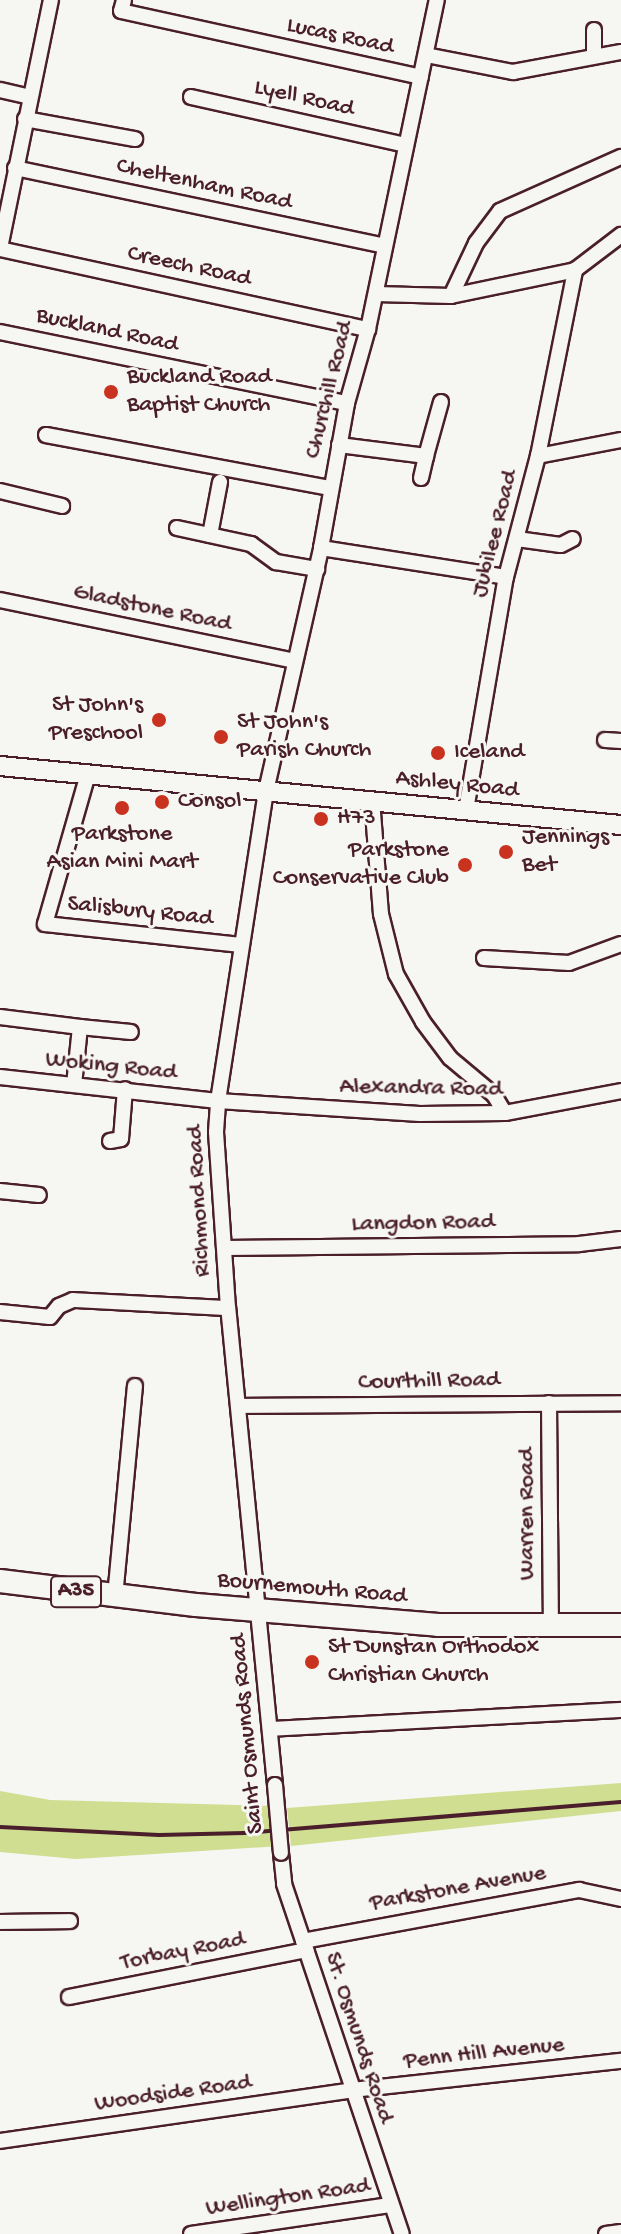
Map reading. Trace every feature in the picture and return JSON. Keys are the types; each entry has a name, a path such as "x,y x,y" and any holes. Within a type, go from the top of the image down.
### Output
{"highway":[{"name":"Bournemouth Road","path":"0,1581 115,1597 438,1625 621,1625"}],"main road":[{"name":"Ashley Road","path":"0,766 621,825"}],"street":[{"path":"0,248 51,0"},
{"name":"Lucas Road","path":"124,0 121,11 421,77"},
{"name":"Churchill Road","path":"266,791 317,569 329,488 347,403 376,294 437,0"},
{"path":"594,30 594,56"},
{"path":"426,55 513,72 621,52"},
{"path":"0,90 30,97"},
{"name":"Lyell Road","path":"191,97 406,145"},
{"path":"25,119 135,139"},
{"path":"451,296 476,243 500,211 621,157"},
{"name":"Cheltenham Road","path":"15,168 385,246"},
{"path":"376,294 451,296 575,270 621,235"},
{"name":"Creech Road","path":"0,248 368,329"},
{"name":"Jubilee Road","path":"466,810 506,577 538,456 575,270"},
{"name":"Buckland Road","path":"0,332 347,403"},
{"path":"421,478 441,402"},
{"path":"46,435 329,488"},
{"path":"538,456 621,440"},
{"path":"339,445 426,456"},
{"path":"210,535 220,482"},
{"path":"0,491 57,501"},
{"path":"177,528 251,544 276,562 317,569"},
{"path":"517,539 561,545 573,539"},
{"path":"321,548 506,577"},
{"name":"Gladstone Road","path":"0,600 295,661"},
{"path":"605,740 621,741"},
{"name":"Salisbury Road","path":"88,774 45,924 241,945"},
{"name":"Richmond Road","path":"259,1611 228,1308 216,1132 218,1101 266,791"},
{"path":"372,800 381,914 396,974 423,1022 450,1058 494,1095 505,1113"},
{"path":"484,958 569,963 621,944"},
{"path":"0,1017 131,1032"},
{"path":"74,1085 80,1027"},
{"name":"Woking Road","path":"0,1077 218,1101"},
{"path":"110,1141 121,1139 125,1089"},
{"name":"Alexandra Road","path":"218,1101 352,1112 505,1113 621,1091"},
{"path":"0,1191 39,1195"},
{"name":"Langdon Road","path":"225,1248 579,1244 621,1239"},
{"path":"0,1312 50,1317 59,1306 73,1300 228,1308"},
{"path":"115,1597 135,1386"},
{"name":"Warren Road","path":"549,1403 551,1626"},
{"name":"Courthill Road","path":"238,1406 621,1403"},
{"name":"Saint Osmunds Road","path":"259,1611 281,1853"},
{"path":"270,1729 621,1710"},
{"name":"St. Osmunds Road","path":"281,1853 284,1884 402,2234"},
{"name":"Parkstone Avenue","path":"304,1945 440,1913 579,1890 621,1899"},
{"path":"0,1922 70,1921"},
{"name":"Torbay Road","path":"69,1997 304,1945"},
{"name":"Penn Hill Avenue","path":"352,2090 621,2061"},
{"name":"Woodside Road","path":"0,2141 352,2090"},
{"name":"Wellington Road","path":"191,2234 390,2205"},
{"path":"606,2234 621,2232"}],"green space":[{"path":"621,1783 621,1811 291,1846 287,1808"},
{"path":"0,1791 50,1800 277,1806 281,1846 76,1859 0,1852"}],"railway":[{"path":"0,1827 159,1835 244,1833 621,1802"}],"place":[{"name":"Buckland Road Baptist Church","path":"111,392"},
{"name":"St John's Preschool","path":"159,720"},
{"name":"St John's Parish Church","path":"221,737"},
{"name":"Iceland","path":"438,753"},
{"name":"Consol","path":"162,802"},
{"name":"Parkstone Asian Mini Mart","path":"122,808"},
{"name":"H73","path":"321,819"},
{"name":"Jennings Bet","path":"506,852"},
{"name":"Parkstone Conservative Club","path":"465,865"},
{"name":"St Dunstan Orthodox Christian Church","path":"312,1662"}]}
